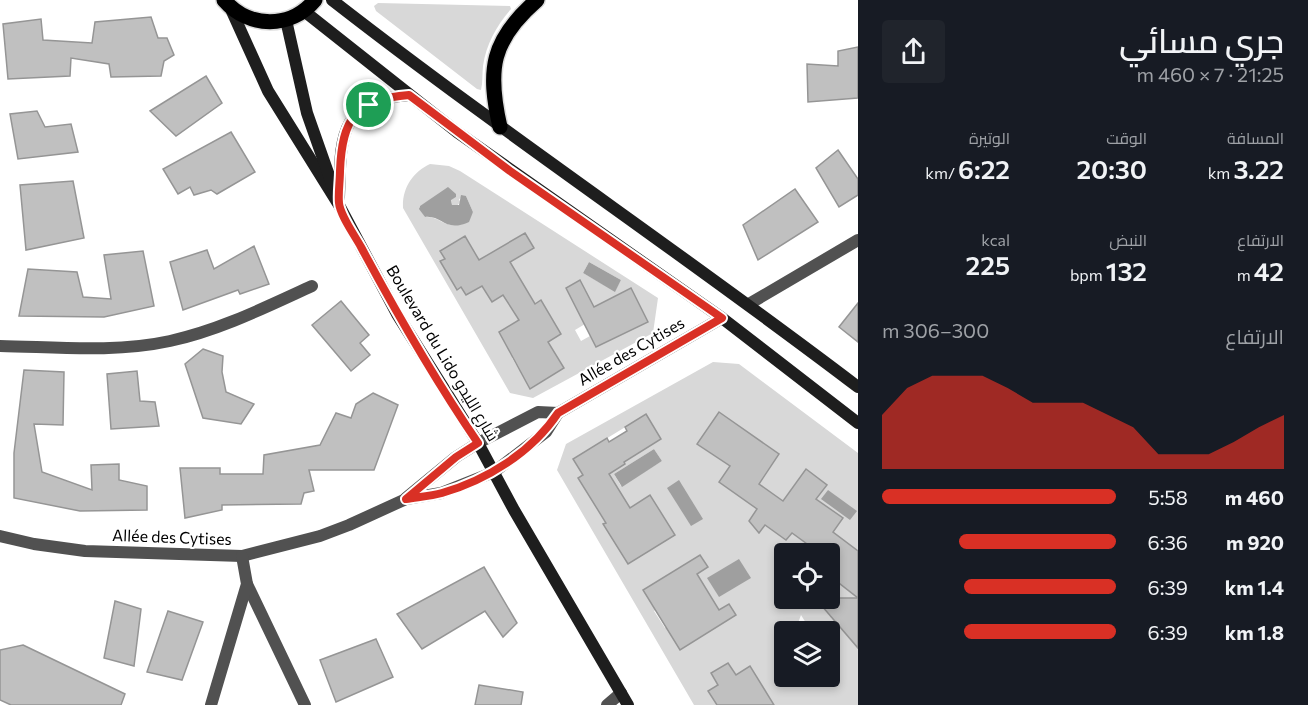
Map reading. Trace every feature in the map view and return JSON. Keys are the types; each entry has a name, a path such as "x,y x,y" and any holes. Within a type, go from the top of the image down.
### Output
{"main road":[{"path":"332,0 500,127 749,304 858,387"},
{"path":"500,127 494,98 494,64 510,28 537,0"},
{"path":"227,3 242,16 255,21 271,23 286,20 310,5 409,95 510,171 722,318 858,423"},
{"name":"Boulevard du Lido شارع الليدو","path":"227,3 268,91 339,205 397,314 478,443 520,520 628,705"},
{"name":"Boulevard du Lido شارع الليدو","path":"286,20 307,113 339,205"},
{"path":"339,205 340,157 347,125 369,105 387,97 409,95"}],"street":[{"path":"749,304 858,240"},
{"path":"0,346 123,348 169,342 222,326 312,286"},
{"name":"Allée des Cytises","path":"406,499 441,494 494,472 546,432 558,413 722,318"},
{"name":"Allée des Cytises","path":"0,536 34,544 85,551 242,556 320,536 349,525 406,499 456,457 478,443 538,412 558,413"},
{"path":"242,556 247,584 305,705"},
{"path":"211,705 247,584"},
{"path":"607,705 621,693"}],"shaded area":[{"path":"378,3 510,6 511,9 489,43 483,66 481,90 376,11 374,6"},
{"path":"430,164 449,166 460,171 658,298 653,333 533,398 510,393 403,208 407,187 418,171","holes":["448,188 456,197 451,199 452,205 457,206 459,199 466,196 473,212 466,223 452,225 435,218 425,217 419,207","525,233 533,248 510,262 523,284 492,302 482,286 466,295 461,287 457,289 441,261 445,259 479,260 484,257 487,261 501,247","589,262 621,280 615,291 583,273","580,281 594,307 631,288 648,321 596,347 590,336 581,341 575,330 585,324 566,288","541,301 541,324 551,340 548,342 564,368 531,389 499,332 519,320 516,315"]},
{"path":"448,187 456,194 456,197 451,200 452,205 459,205 461,195 466,196 473,212 469,222 449,225 436,218 425,217 419,209"},
{"path":"589,262 621,280 615,292 583,273"},
{"path":"713,362 739,364 858,453 858,551 851,546 840,561 840,543 774,543 774,609 824,609 834,621 805,621 801,615 799,621 774,621 774,687 840,687 840,627 858,648 858,705 774,705 750,667 736,675 728,663 711,673 718,685 709,692 717,705 694,705 557,470 566,444","holes":["645,415 624,461 625,464 609,474 583,475 573,459","697,444 762,486 750,504 719,482 730,466","654,449 662,461 621,486 614,474","806,469 826,485 816,499 842,518 792,533 786,540 765,525 759,533 749,521 766,498 778,507","650,495 628,563 603,524","700,555 708,567 697,574 719,610 729,604 736,615 680,650 674,641 677,638 669,626 665,628 654,611 658,608 643,590"]},
{"path":"654,449 662,461 622,487 614,474"},
{"path":"679,480 703,519 691,526 667,488"},
{"path":"828,490 857,511 850,520 821,499"},
{"path":"739,559 751,578 719,597 707,578"},
{"path":"840,584 858,598 840,598"}],"building":[{"path":"151,17 158,38 167,38 174,55 164,61 161,76 111,77 109,64 71,58 70,76 8,79 3,24 41,19 43,40 92,43 95,22"},
{"path":"858,47 858,98 808,102 807,64 838,66 838,51"},
{"path":"206,76 222,103 176,136 150,111"},
{"path":"37,111 45,127 71,124 78,152 18,159 10,114"},
{"path":"231,132 255,172 217,194 211,190 194,195 190,187 178,194 163,169"},
{"path":"838,150 858,179 858,195 839,207 816,168"},
{"path":"73,181 84,238 26,250 20,185"},
{"path":"795,189 818,222 758,260 743,225"},
{"path":"525,233 534,248 510,262 535,304 541,300 561,334 548,342 564,368 530,389 499,332 519,320 503,295 492,302 482,286 466,295 461,287 457,290 440,261 445,259 440,251 465,236 479,260"},
{"path":"254,246 269,284 240,294 238,290 183,310 170,262 207,250 214,269"},
{"path":"143,251 154,306 104,317 19,316 28,269 77,272 83,297 111,299 104,255"},
{"path":"580,280 594,307 631,288 648,322 596,347 566,288"},
{"path":"341,301 369,335 360,343 370,355 351,371 312,325"},
{"path":"858,303 858,342 839,327"},
{"path":"203,349 223,356 222,372 226,392 254,404 241,424 203,418 185,364"},
{"path":"24,370 64,372 63,425 34,424 42,472 92,490 91,465 119,464 119,480 147,486 147,510 80,511 14,498 14,453"},
{"path":"137,371 140,401 155,402 159,426 111,429 107,374"},
{"path":"373,393 398,405 374,470 309,470 314,491 304,493 301,504 222,505 222,510 185,518 180,468 220,468 220,474 263,474 264,455 320,445 336,413 351,418 356,404"},
{"path":"719,412 779,454 759,484 783,501 806,469 827,485 816,499 843,518 833,532 858,551 858,598 840,584 840,543 806,543 792,533 786,540 765,525 759,533 749,521 757,509 719,482 730,466 697,444"},
{"path":"646,414 661,439 609,474 630,508 650,495 675,535 628,564 578,478 583,475 573,459 607,438 609,442 627,431 625,427"},
{"path":"700,555 708,567 697,574 719,610 729,604 736,615 680,650 643,590"},
{"path":"484,567 517,623 503,637 485,611 422,649 397,614"},
{"path":"840,598 858,598 858,648 840,627 840,621 835,621 824,609 840,609"},
{"path":"115,601 141,609 134,666 104,658"},
{"path":"168,611 203,622 182,680 147,672"},
{"path":"376,639 393,677 336,702 320,660"},
{"path":"23,645 125,694 121,705 11,705 0,700 0,650"},
{"path":"728,663 736,675 750,666 774,705 717,705 708,691 718,685 711,673"},
{"path":"479,685 523,692 521,705 475,705"}],"route":[{"path":"409,95 510,171 722,318 558,413 546,432 494,472 441,494 406,499 456,457 478,443 397,314 339,205 342,140 347,125 369,105 387,97 409,95"}]}
